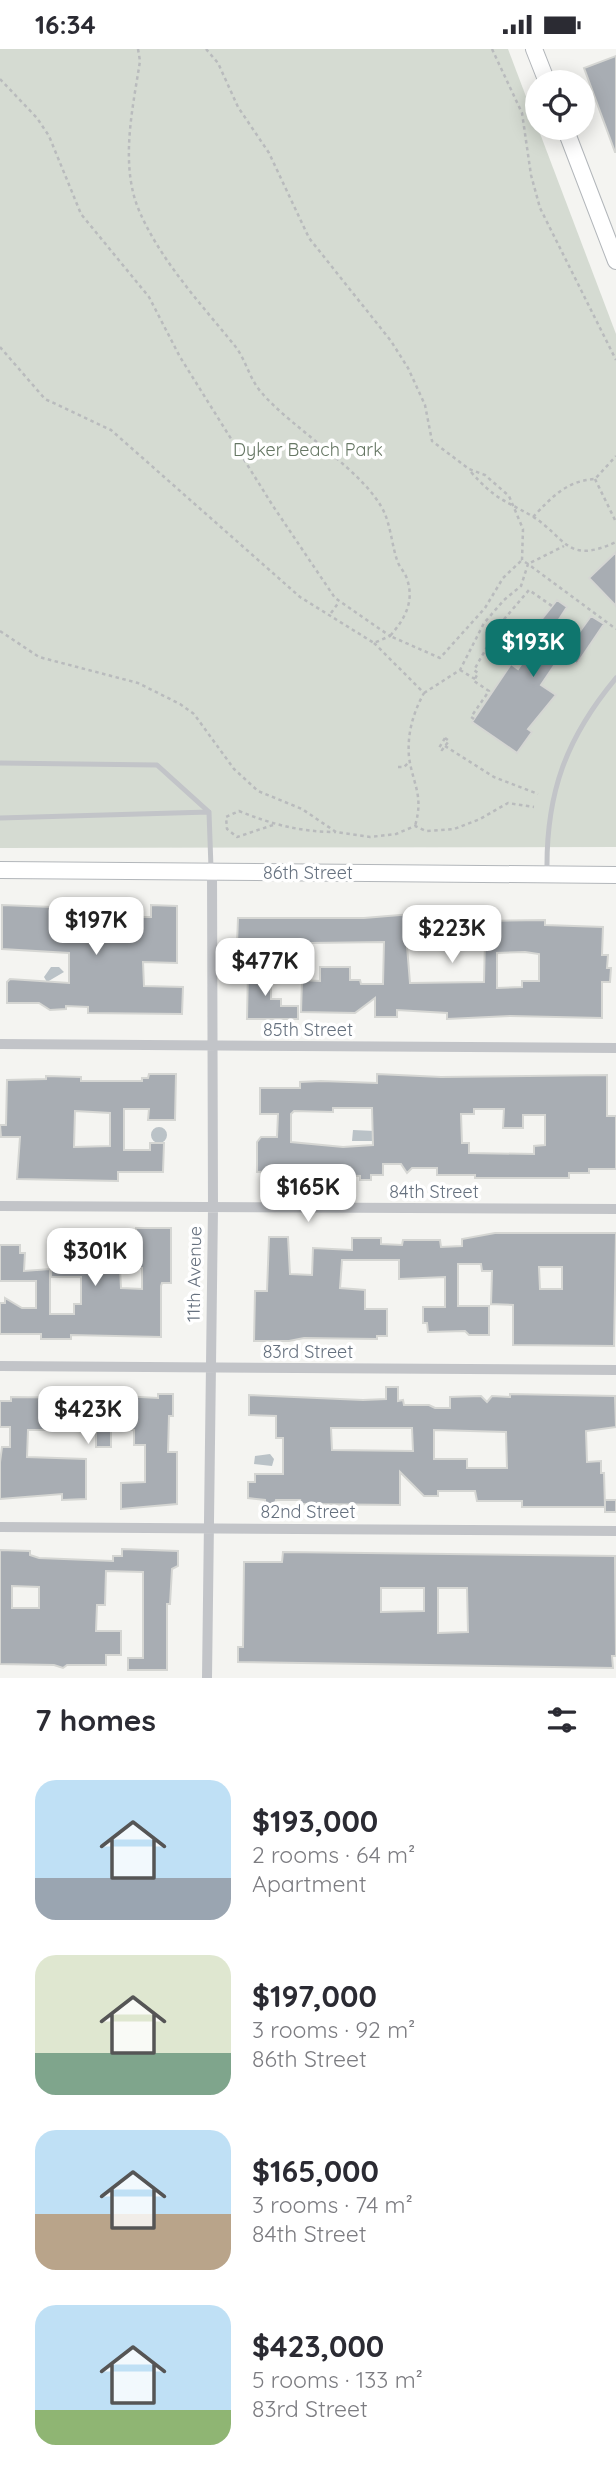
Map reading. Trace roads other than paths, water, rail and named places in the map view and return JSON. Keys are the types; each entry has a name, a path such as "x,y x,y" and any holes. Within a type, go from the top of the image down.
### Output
{"main road":[{"path":"534,49 542,70"},
{"path":"570,140 616,261"},
{"name":"86th Street","path":"0,870 616,875"}],"street":[{"name":"11th Avenue","path":"207,1678 214,1047 212,871"},
{"name":"85th Street","path":"0,1044 616,1048"},
{"name":"84th Street","path":"0,1206 616,1209"},
{"name":"83rd Street","path":"0,1366 616,1370"},
{"name":"82nd Street","path":"0,1527 616,1531"}],"lane":[{"path":"547,874 549,806 557,777 590,712 616,678"},
{"path":"0,763 157,765 209,812 212,871"},
{"path":"0,818 209,812"}],"park label":[{"name":"Dyker Beach Park","path":"308,449"}]}
